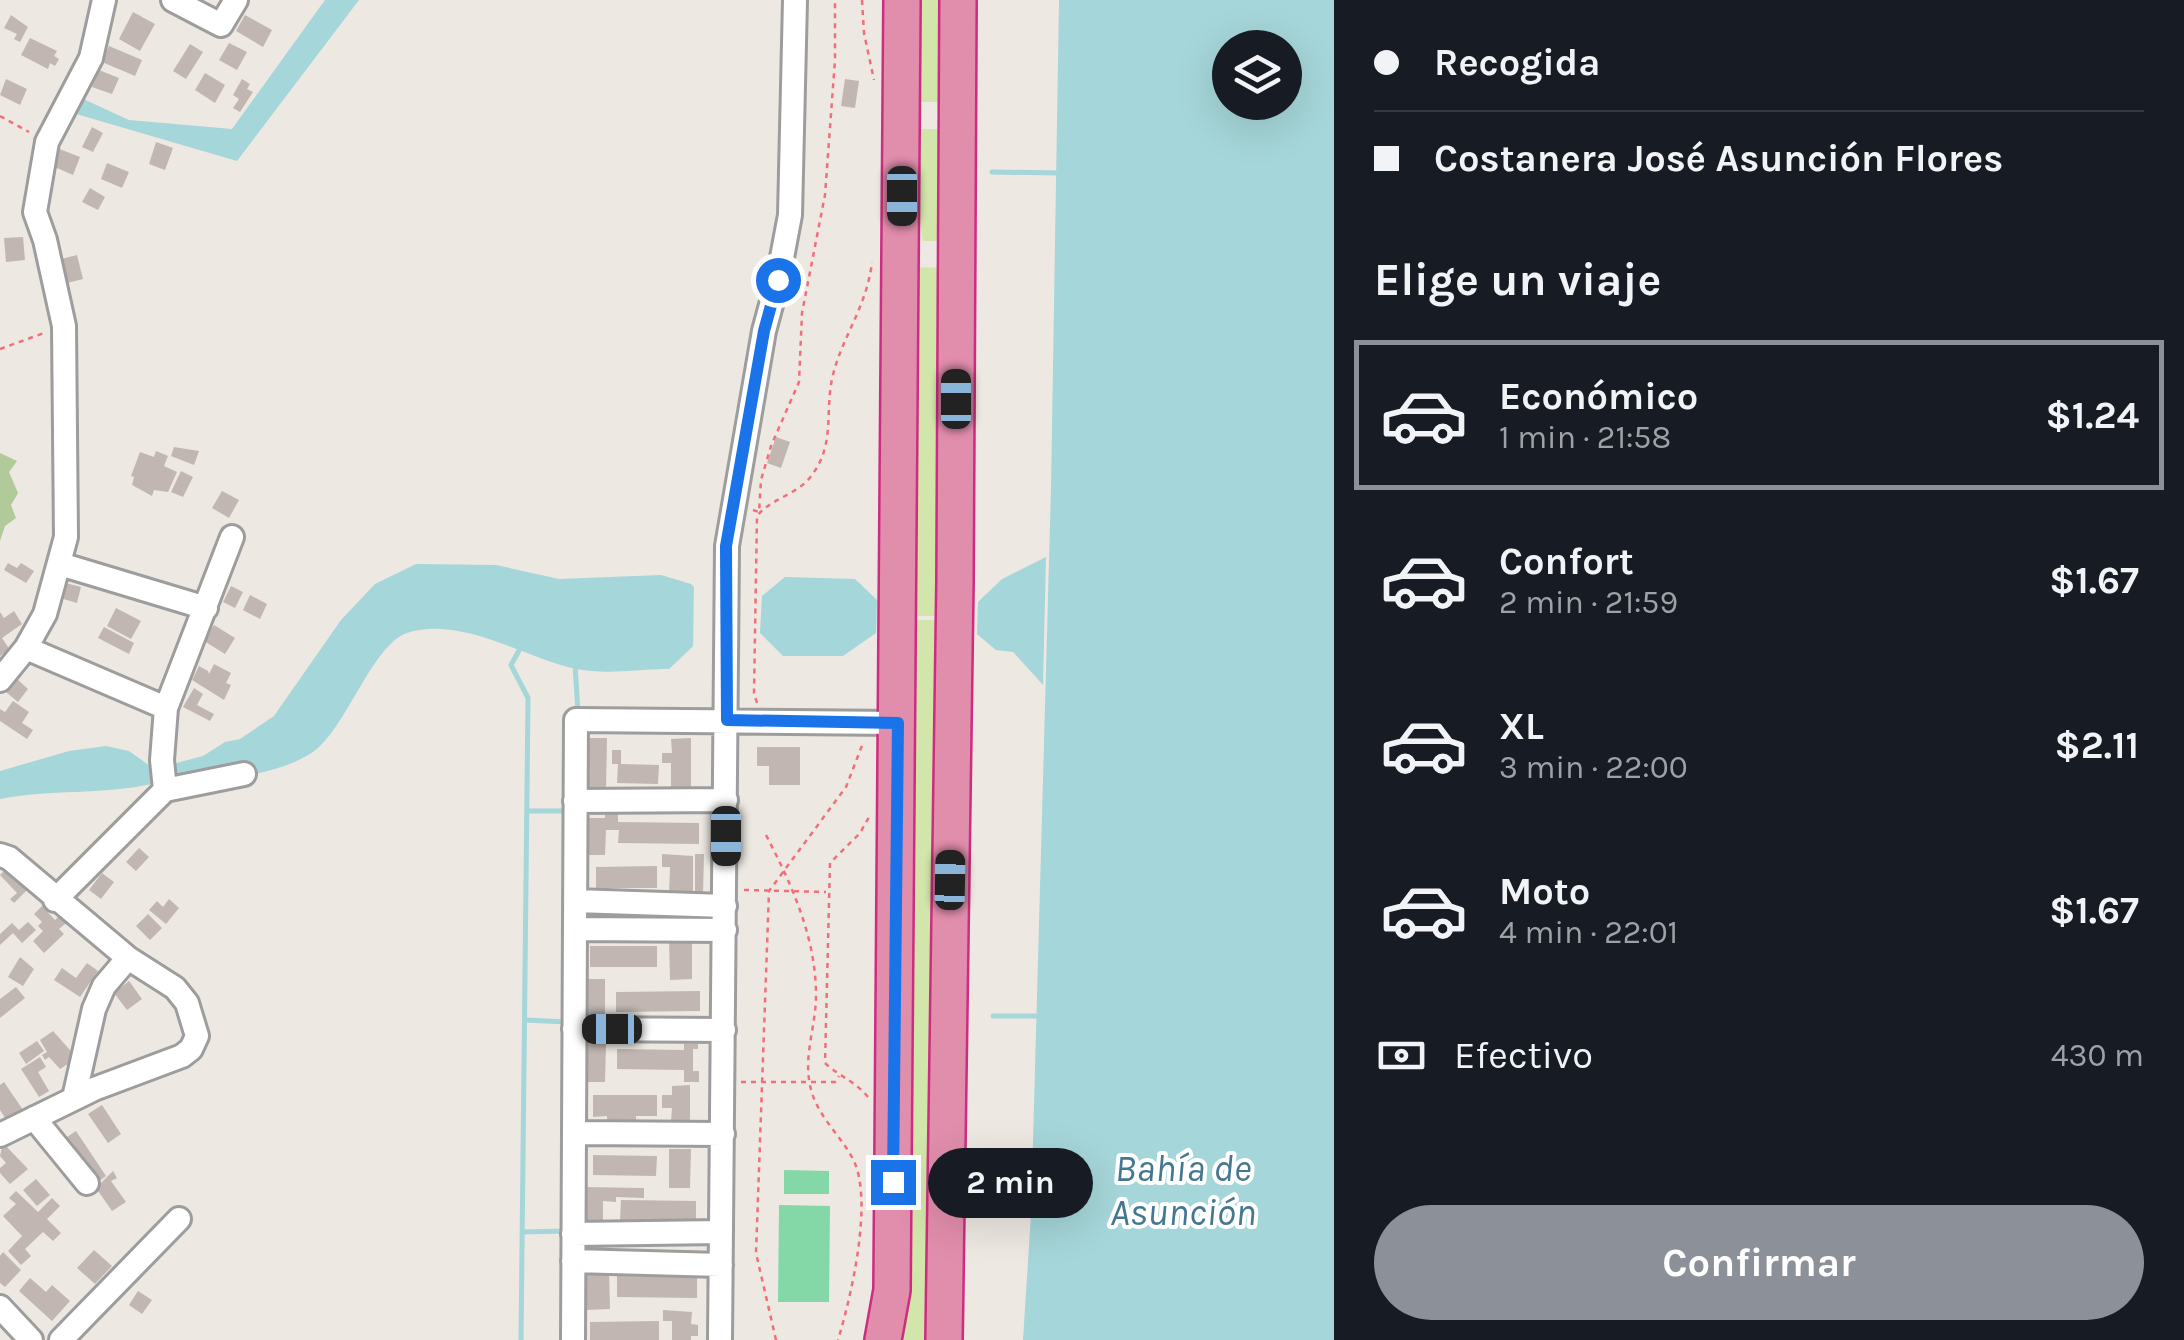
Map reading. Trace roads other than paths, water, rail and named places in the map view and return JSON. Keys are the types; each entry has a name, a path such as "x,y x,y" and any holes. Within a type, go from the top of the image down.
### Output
{"highway":[{"path":"883,1340 892,1290 882,727 898,664 902,196 890,105 902,0"},
{"path":"944,1340 955,582 958,0"},
{"path":"890,105 958,119"},
{"path":"902,196 913,213 916,250 924,255 956,253"}],"street":[{"path":"0,680 9,664 26,648 45,614 66,536 64,326 35,212 47,142 91,58 104,0"},
{"path":"174,0 220,25 236,0"},
{"path":"720,1340 725,930 731,898 726,800 726,546 753,387 790,215 795,0"},
{"path":"56,900 163,778 166,708 232,537"},
{"path":"60,564 206,608"},
{"path":"26,648 166,708"},
{"path":"573,1340 576,720 727,720 882,727"},
{"path":"163,778 244,774"},
{"path":"575,801 726,800"},
{"path":"0,855 9,858 128,958 175,988 187,1003 198,1036 191,1050 182,1056 74,1098 0,1134"},
{"path":"575,901 731,898"},
{"path":"574,929 725,930"},
{"path":"74,1098 94,1009 104,986 128,958"},
{"path":"574,1029 724,1030"},
{"path":"34,1118 87,1183"},
{"path":"574,1134 722,1134"},
{"path":"61,1340 179,1219"},
{"path":"573,1234 722,1232"},
{"path":"573,1261 721,1264"},
{"path":"0,1307 31,1340"}],"water":[{"path":"325,0 359,0 237,161 66,111 79,97 129,120 232,129"},
{"name":"Bahía de Asunción","path":"1059,0 1334,0 1334,1340 1023,1340 1031,1214 1051,489"},
{"path":"1046,557 1043,685 1013,652 996,650 977,634 978,602 1002,579"},
{"path":"416,564 496,565 559,579 661,575 691,584 707,599 706,634 669,669 611,672 557,664 472,634 428,629 407,633 382,653 337,725 313,752 263,772 171,785 169,765 203,756 225,742 240,739 274,716 341,620 375,584"},
{"path":"785,577 855,579 877,600 876,633 843,656 783,656 760,633 762,596"},
{"path":"106,746 129,751 150,766 152,784 0,799 0,771 69,751"}],"waterway":[{"path":"992,172 1059,173"},
{"path":"521,1340 528,698 511,665 522,645"},
{"path":"575,665 578,712"},
{"path":"527,811 568,811"},
{"path":"993,1016 1040,1016"},
{"path":"525,1020 567,1022"},
{"path":"522,1232 566,1231"}]}
